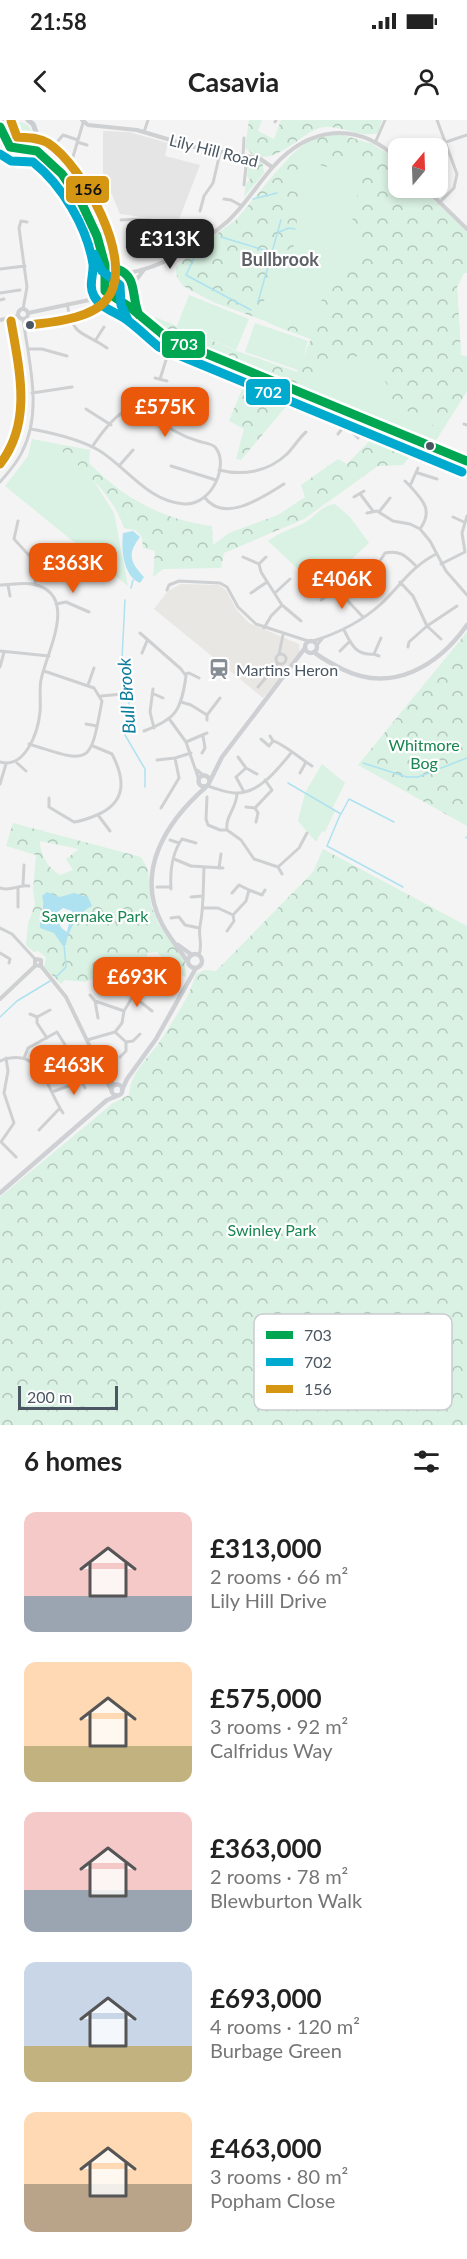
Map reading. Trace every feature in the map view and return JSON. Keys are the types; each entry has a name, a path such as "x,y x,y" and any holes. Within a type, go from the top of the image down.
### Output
{"main road":[{"path":"5,138 6,125 12,120"},
{"path":"31,122 44,148 76,185 109,258 117,269 128,273 138,314"},
{"path":"0,127 5,138 15,149 27,147 45,156 75,192 103,255 105,275 102,286 108,296 119,300 172,341 466,461"},
{"path":"27,147 36,135"},
{"path":"105,275 117,269"},
{"path":"119,300 126,297 133,287"},
{"path":"193,796 208,784 214,770 268,698 311,647 329,662 346,671 367,677 405,675 434,661 467,625"},
{"path":"192,965 163,926 153,899 152,870 161,840 193,796 201,778 214,770"},
{"path":"201,778 208,784"},
{"path":"201,778 208,784"},
{"path":"174,941 202,961 192,965"},
{"path":"0,1193 107,1100 117,1096 123,1090 127,1079 156,1039 188,984 195,955"},
{"path":"107,1100 115,1085 127,1079"},
{"path":"115,1085 123,1090"},
{"path":"111,1091 117,1096"}],"street":[{"path":"144,132 148,120"},
{"path":"375,143 385,120"},
{"path":"437,120 445,138"},
{"path":"70,167 83,121"},
{"name":"Lily Hill Road","path":"83,121 144,132 220,153 261,159 272,168 296,147 323,133 348,133 375,143 388,152"},
{"path":"58,141 63,135 87,145"},
{"path":"448,140 467,135"},
{"path":"0,154 5,138"},
{"path":"244,138 244,185"},
{"path":"448,147 457,174 456,183 448,192"},
{"path":"0,154 15,149"},
{"path":"200,210 204,196 213,183 220,153"},
{"path":"128,273 149,267 183,251 213,233 242,206 272,168"},
{"path":"434,198 467,229"},
{"path":"439,203 443,198"},
{"path":"224,199 242,206"},
{"path":"121,220 164,223 172,229 183,251"},
{"path":"127,248 134,250 143,220"},
{"path":"0,320 18,316 23,309 27,287 20,233 21,221 27,222"},
{"path":"0,270 25,266"},
{"path":"133,287 149,267"},
{"path":"91,298 102,286"},
{"path":"0,292 4,296 20,290"},
{"path":"23,320 28,313 108,296"},
{"path":"66,304 73,326 80,334 107,348"},
{"path":"23,309 28,313"},
{"path":"0,482 21,456 31,429 32,393 29,349 23,320 18,316"},
{"path":"95,340 104,327"},
{"path":"167,381 158,378 172,341"},
{"path":"159,346 169,349"},
{"path":"29,349 42,349 68,356"},
{"path":"32,393 72,387"},
{"path":"31,429 56,434 92,447 139,483 167,499 188,504 205,498 219,470 218,454 212,445 173,432 151,414 129,408 92,447"},
{"path":"86,409 111,425"},
{"path":"338,434 353,414"},
{"path":"346,426 358,438"},
{"path":"219,470 240,474 268,467 285,455 306,432"},
{"path":"119,466 133,450"},
{"path":"171,466 216,480"},
{"path":"410,486 418,471 437,479"},
{"path":"405,481 428,509 428,517 420,529"},
{"path":"205,498 220,508 233,508 248,504 285,484"},
{"path":"354,497 361,495 364,491"},
{"path":"361,495 373,511"},
{"path":"380,512 390,498"},
{"path":"368,513 380,512 393,521 410,524 420,529 441,564 465,592"},
{"path":"441,564 466,553 462,533 467,516"},
{"path":"453,517 465,524"},
{"path":"18,521 14,539 36,563 35,584"},
{"path":"378,564 385,553 393,551 407,557 416,566"},
{"path":"167,590 169,585 179,581 220,583 227,587 238,607 247,617 264,628 311,647 323,638 344,630 363,618 381,604 416,566 436,554"},
{"path":"243,557 260,564"},
{"path":"260,564 267,557"},
{"path":"260,564 261,572 276,592 282,605 302,621"},
{"path":"346,599 364,581 360,574"},
{"path":"276,592 290,579"},
{"path":"328,580 363,618"},
{"path":"251,593 267,582"},
{"path":"400,582 413,596 428,626 441,639"},
{"path":"0,585 35,584 48,592 56,604 57,632 40,681 39,723 17,762 6,764 0,762"},
{"path":"8,585 10,596"},
{"path":"321,600 335,590"},
{"path":"56,604 66,602 89,612"},
{"path":"264,628 267,621 282,605"},
{"path":"408,647 409,642 428,626 457,606"},
{"path":"344,630 358,652 379,656"},
{"path":"140,633 185,674 189,673 199,678"},
{"path":"278,663 276,659 285,636"},
{"path":"374,654 381,638"},
{"path":"142,653 147,641"},
{"path":"340,651 350,641"},
{"path":"0,667 2,652 50,657"},
{"path":"258,687 278,663 283,663 284,655 279,654"},
{"path":"88,685 94,668"},
{"path":"44,671 88,685 101,696 123,694"},
{"path":"144,731 170,720 181,702 185,674"},
{"path":"153,689 150,712 154,728"},
{"path":"154,694 163,698"},
{"path":"29,744 72,758 83,757 93,746 101,696"},
{"path":"181,702 191,705 207,718 220,698"},
{"path":"170,720 186,742 201,778"},
{"path":"86,724 97,726"},
{"path":"186,742 205,734 205,748 202,753"},
{"path":"270,736 273,741"},
{"path":"261,739 267,746 273,741 280,742 291,753 312,766"},
{"path":"49,798 50,807 70,821 78,822 98,814 119,799 123,780 112,754 93,746"},
{"path":"157,760 191,753"},
{"path":"208,784 237,794 244,792 277,771 291,753"},
{"path":"238,757 246,768 257,774"},
{"path":"161,808 179,778 175,758"},
{"path":"17,762 26,771"},
{"path":"300,773 306,762"},
{"path":"0,784 6,764"},
{"path":"244,792 236,777 246,768"},
{"path":"255,808 272,790 265,780"},
{"path":"227,830 227,820 236,806 237,794"},
{"path":"207,797 208,825 227,830 241,840 255,859 278,867 282,874"},
{"path":"246,807 255,808"},
{"path":"255,808 258,813 256,822"},
{"path":"98,814 110,831"},
{"path":"278,867 299,848 307,833"},
{"path":"157,887 171,888 170,879 174,860 182,839 196,843"},
{"path":"170,840 179,843"},
{"path":"174,860 191,866 221,868 221,854"},
{"path":"20,864 26,865 23,885"},
{"path":"195,955 201,947 199,928 204,908 204,867"},
{"path":"170,879 176,879"},
{"path":"0,888 8,891 23,885 29,886"},
{"path":"232,893 239,885 262,895 265,890"},
{"path":"18,888 18,907"},
{"path":"233,915 246,901 249,890"},
{"path":"191,897 203,896"},
{"path":"204,908 218,908 233,915"},
{"path":"227,931 234,921 233,915"},
{"path":"171,918 179,917 185,925 199,928"},
{"path":"0,928 12,934 66,997 111,1091"},
{"path":"0,953 10,960"},
{"path":"0,999 38,966 41,960 35,959"},
{"path":"152,968 160,979 173,988"},
{"path":"119,972 139,990"},
{"path":"87,1040 115,1032 122,1023 124,1011 133,996 139,990 160,979"},
{"path":"90,995 96,1001 124,1011"},
{"path":"133,996 152,1011"},
{"path":"96,1001 98,1018"},
{"path":"37,1017 50,1010"},
{"path":"30,1014 37,1017"},
{"path":"37,1017 37,1023 47,1038"},
{"path":"24,1058 28,1048 57,1032 72,1056"},
{"path":"115,1032 126,1042 126,1051 120,1057"},
{"path":"126,1042 133,1041 140,1034"},
{"path":"6,1058 8,1071 2,1094 14,1123 0,1141 16,1157"},
{"path":"0,1060 24,1058 40,1071 63,1113"},
{"path":"107,1080 115,1085"},
{"path":"52,1092 84,1081 85,1088"},
{"path":"39,1130 60,1108"}],"shaded area":[{"path":"103,131 129,132 168,143 165,156 200,165 178,222 120,214 103,173"},
{"path":"181,584 219,585 226,590 236,609 249,623 299,644 300,653 263,698 154,609 168,591"}],"green space":[{"path":"249,120 262,120 258,131 274,139 281,120 382,120 378,133 364,134 327,127 319,128 278,153 260,157 245,148"},
{"path":"19,122 28,126 32,135 28,144 19,148 10,144 6,135 10,126"},
{"path":"336,133 370,144 385,152 388,154 388,198 431,198 467,232 467,273 464,273 457,287 461,355 467,357 467,391 436,440 423,435 438,419 403,410 389,398 389,388 370,356 360,355 347,365 338,366 325,359 312,385 303,381 299,386 171,336 152,321 155,317 237,351 297,372 311,339 273,325 274,321 308,330 320,302 352,269 363,239 347,236 357,206 354,199 357,197 358,185 355,182 364,168 349,160 339,171 317,164 318,152 310,140"},
{"path":"313,138 371,143 388,155 388,198 431,198 467,232 467,273 464,273 457,287 461,355 467,357 467,391 436,440 293,384 298,370 245,352 255,323 308,341 303,358 311,339 273,325 177,277 176,267 196,249 236,220 292,154"},
{"path":"302,146 302,171 290,170 288,190 300,193 294,246 286,251 260,310 267,315 262,320 213,302 183,286 177,277 176,267 196,249 236,220 276,172"},
{"path":"262,160 264,173 244,197 246,184 250,179 247,176 249,161"},
{"path":"189,295 249,319 236,350 177,326"},
{"path":"247,377 295,396 241,460 236,459 244,429 229,421"},
{"path":"380,430 448,455 467,471 467,479 412,454 403,465 378,466 304,519 224,553 221,568 163,569 153,577 155,551 143,548 142,537 135,530 124,528 112,503 103,492 53,443 90,450 89,463 102,476 145,505 177,519 212,526 213,545 229,533 278,515 305,497 301,485 338,459 347,464"},
{"path":"32,439 53,443 90,475 114,513 128,586 5,486 28,456"},
{"path":"335,504 350,517 369,543 328,581 301,572 268,541"},
{"name":"Whitmore Bog","path":"467,632 467,826 358,765"},
{"path":"322,764 345,783 332,809 335,811 325,832 322,831 316,842 298,821 305,793"},
{"name":"Savernake Park","path":"13,823 141,857 148,870 151,905 159,925 185,959 186,977 175,973 157,952 147,953 147,959 135,957 134,962 125,963 120,970 111,967 100,978 99,976 85,982 65,980 61,984 44,967 46,957 38,951 34,952 26,945 28,924 35,904 33,891 36,855 6,846","holes":["40,841 79,849 66,859 73,870 60,875 52,869 43,856","74,894 82,897 84,910 62,941 39,919 44,903"]},
{"name":"Swinley Park","path":"323,849 467,926 467,1425 0,1425 0,1197 113,1103 129,1095 133,1079 176,1016 196,974 205,970 216,971 313,872"}],"water":[{"path":"133,531 140,537 133,548 132,558 144,577 140,583 134,579 127,568 122,547 123,533"},
{"path":"47,892 60,897 74,893 88,897 92,906 75,922 66,945 63,946 54,933 40,928 42,896","holes":["63,908 72,911 67,932 59,924 58,912"]}],"waterway":[{"path":"253,199 277,193"},
{"path":"258,302 281,220"},
{"path":"279,232 289,228 295,229"},
{"path":"221,237 274,253"},
{"path":"195,256 186,275 251,310"},
{"name":"Bull Brook","path":"131,588 133,580"},
{"name":"Bull Brook","path":"125,600 122,659 129,704 125,735 145,769 145,787"},
{"path":"363,763 407,777 418,777 467,758"},
{"path":"288,783 341,814 349,799 394,822"},
{"path":"340,815 327,846 403,887"},
{"path":"56,977 66,967 64,945"},
{"path":"0,1017 17,1001 50,981"}],"transit line":[{"name":"156","path":"11,121 17,137 48,143 76,171 102,215 115,262 114,283 107,299 100,306 71,318 30,325"},
{"name":"703","path":"0,127 10,147 37,151 62,174 82,204 97,236 105,265 105,291 131,308 166,337 467,461"},
{"name":"702","path":"0,154 11,161 33,162 54,182 72,208 90,250 93,264 91,284 94,296 101,304 127,320 159,347 462,472"},
{"name":"702","path":"94,254 102,271 120,285 121,305 128,320"},
{"name":"703","path":"117,269 124,272 131,282 139,315"},
{"name":"156","path":"0,464 17,431 20,413 20,376 11,321"}],"place":[{"name":"Martins Heron","path":"219,669"}],"district":[{"name":"Bullbrook","path":"280,259"}]}
